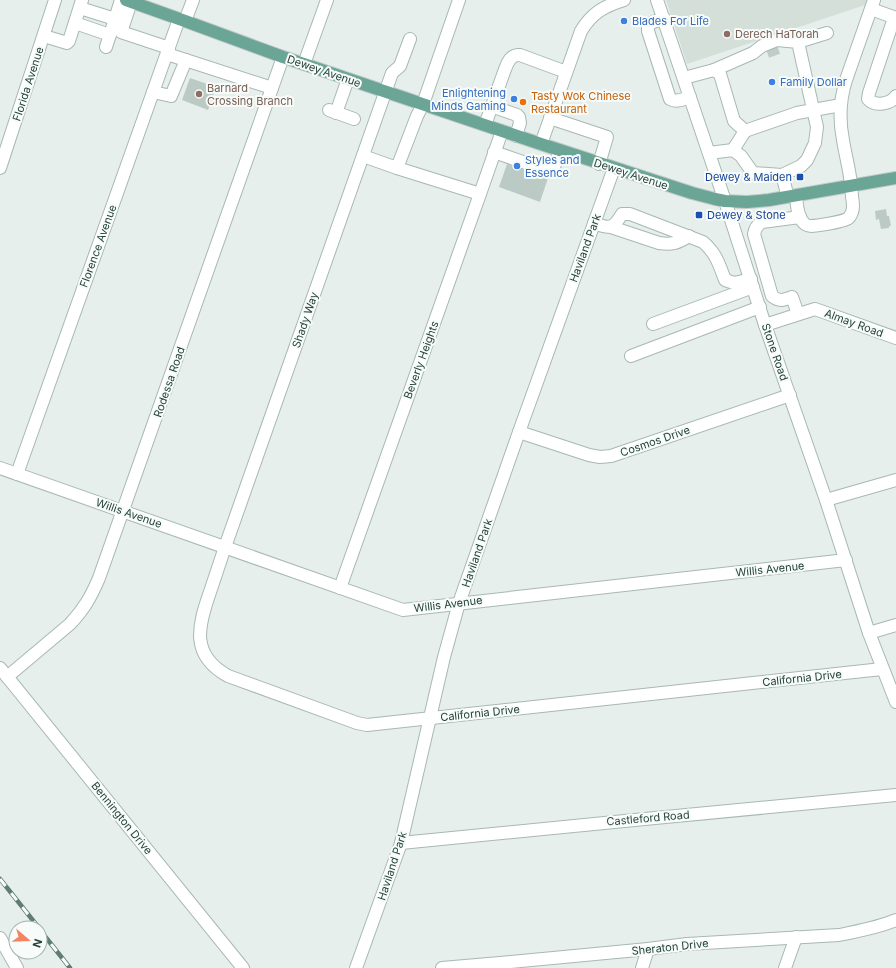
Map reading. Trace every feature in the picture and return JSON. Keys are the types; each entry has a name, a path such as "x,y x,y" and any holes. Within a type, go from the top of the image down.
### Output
{"main road":[{"name":"Dewey Avenue","path":"126,1 283,57 560,151 704,196 725,201 758,201 792,197 896,178"}],"street":[{"name":"Florida Avenue","path":"0,168 55,0"},
{"name":"Florence Avenue","path":"17,474 168,51 193,0"},
{"path":"304,64 327,0"},
{"path":"397,168 423,104 459,0"},
{"path":"541,144 581,31 594,14 604,7 624,0"},
{"name":"Stone Road","path":"658,0 826,500 869,633 896,702"},
{"path":"106,47 115,19 126,1"},
{"path":"126,1 121,32 186,60 272,88"},
{"path":"44,36 66,43 69,41 81,4 115,19"},
{"path":"782,175 800,217 808,226 843,221 852,213 852,186 841,120 842,92 872,5 895,18 868,99 874,104 887,103 893,101 896,96"},
{"path":"664,18 651,23 648,26 648,31 670,99 677,101 690,97"},
{"path":"75,23 110,35"},
{"path":"753,53 772,50 827,33"},
{"name":"Shady Way","path":"225,547 385,92 392,73 400,66 410,39"},
{"path":"684,78 714,70 753,53 762,46 777,40 794,42"},
{"path":"709,153 733,150 741,156 753,173 782,175 801,166 807,160 815,143 817,127 814,110 794,42"},
{"path":"485,125 506,65 512,57 520,55 566,72"},
{"name":"Rodessa Road","path":"4,672 70,624 83,609 91,596 124,512 283,57"},
{"path":"153,92 172,96 186,60"},
{"path":"714,70 720,74 734,121 745,131"},
{"path":"348,79 333,111 354,119"},
{"path":"733,150 745,131 797,113 841,105"},
{"path":"491,106 520,117 520,123 516,136"},
{"path":"550,118 607,137 599,164"},
{"name":"Beverly Heights","path":"340,588 502,131"},
{"path":"494,152 552,172 560,151"},
{"path":"363,156 480,194"},
{"name":"Haviland Park","path":"356,968 401,843 444,657 459,603 614,168"},
{"path":"611,227 617,223 622,214 630,214 688,236 703,242 710,248 718,260 725,280 734,283 752,283"},
{"path":"798,314 792,297 777,300 772,296 754,231 758,224 762,222 800,217"},
{"path":"594,223 659,243 675,243 688,236"},
{"path":"653,324 752,283"},
{"path":"631,356 760,307"},
{"name":"Almay Road","path":"766,325 815,309 896,338"},
{"name":"Cosmos Drive","path":"519,432 589,455 600,457 611,456 790,395"},
{"name":"Willis Avenue","path":"0,468 403,610 846,560"},
{"path":"826,500 896,480"},
{"name":"California Drive","path":"225,547 200,623 201,644 204,653 210,662 218,670 228,676 367,725 882,669"},
{"path":"869,633 896,625"},
{"name":"Bennington Drive","path":"4,672 243,968"},
{"name":"Castleford Road","path":"401,843 896,795"},
{"name":"Sheraton Drive","path":"442,968 500,966 687,944 838,934 883,926 896,920"},
{"path":"785,968 796,937"},
{"path":"0,938 17,968"},
{"path":"642,968 648,949"}],"shaded area":[{"name":"Derech HaTorah","path":"666,0 867,0 865,5 687,64"}],"building":[{"name":"Barnard Crossing Branch","path":"190,78 216,87 208,110 182,100"},
{"path":"507,164 548,178 540,202 499,187"},
{"path":"886,209 891,226 889,226 889,228 881,229 879,219 876,220 875,211"}],"tunnel":[{"path":"767,52 778,48"}],"railway":[{"path":"0,879 33,920"},
{"path":"48,940 70,968"}],"place":[{"name":"Blades For Life","path":"624,21"},
{"name":"Derech HaTorah","path":"727,34"},
{"name":"Family Dollar","path":"772,82"},
{"name":"Barnard Crossing Branch","path":"199,94"},
{"name":"Enlightening Minds Gaming","path":"514,99"},
{"name":"Tasty Wok Chinese Restaurant","path":"523,102"},
{"name":"Styles and Essence","path":"517,166"},
{"name":"Dewey & Maiden","path":"800,177"},
{"name":"Dewey & Stone","path":"699,215"}]}
